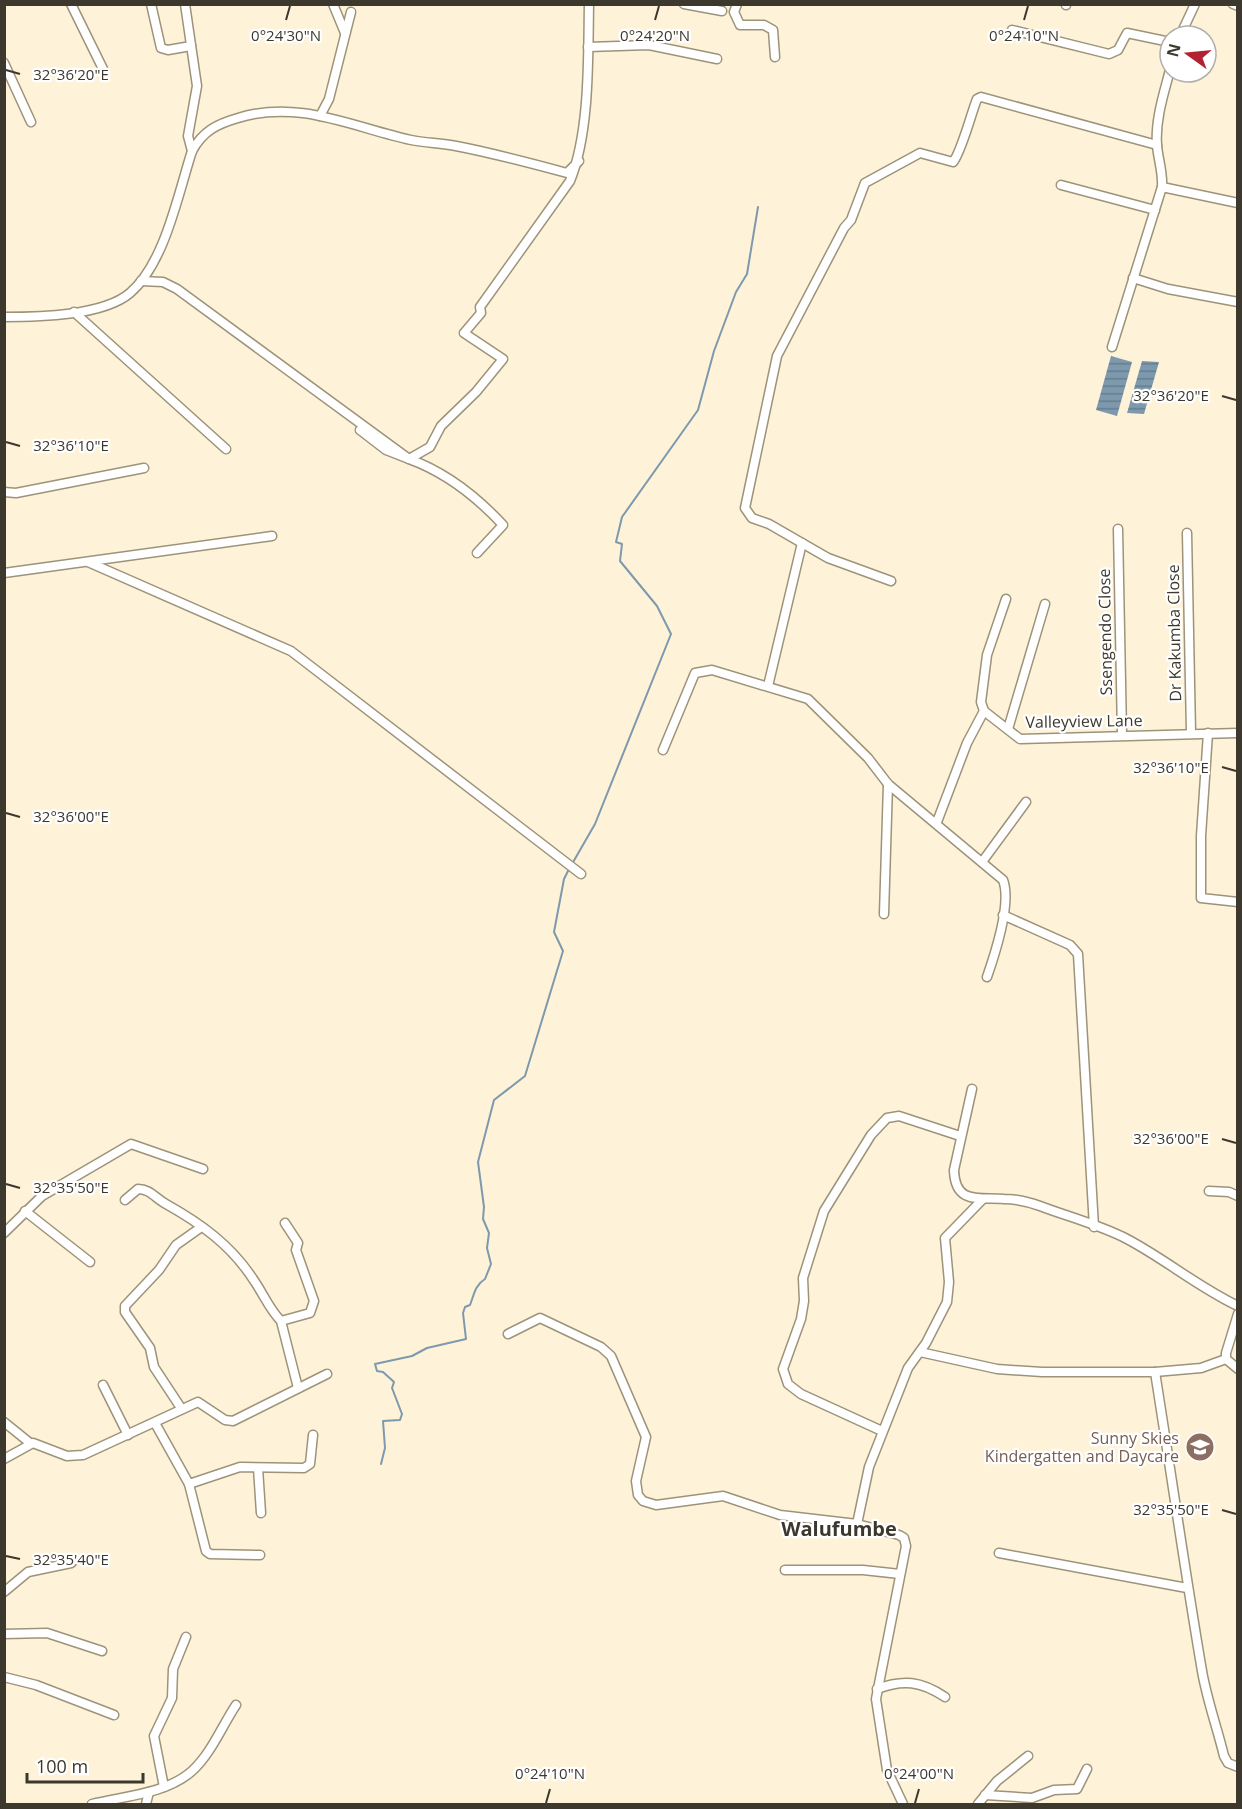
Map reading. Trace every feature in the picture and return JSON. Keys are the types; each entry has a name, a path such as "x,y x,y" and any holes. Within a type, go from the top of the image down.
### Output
{"street":[{"path":"71,4 103,69"},
{"path":"151,4 160,48 168,50 191,46"},
{"path":"185,4 197,86 188,136 192,151"},
{"path":"333,4 345,33"},
{"path":"409,459 430,447 441,426 476,392 503,358 464,333 481,313 480,307 579,161 589,4"},
{"path":"684,4 722,11"},
{"path":"737,4 734,12 740,25 764,25 773,30 775,57"},
{"path":"1186,24 1195,4"},
{"path":"1233,4 1238,6"},
{"path":"320,116 329,99 351,12"},
{"path":"1012,30 1109,54 1118,50 1127,33 1158,39"},
{"path":"588,48 649,45 717,59"},
{"path":"4,63 31,122"},
{"path":"1112,347 1162,187 1163,169 1157,145 1160,114 1167,84"},
{"path":"891,581 828,558 769,524 752,518 745,508 777,356 850,220 865,183 920,153 953,162 959,156 963,134 977,99 981,96 1157,145"},
{"path":"4,317 74,312 112,303 131,292 156,257 192,151 208,130 259,111 285,110 320,116 408,139 455,146 569,177"},
{"path":"1061,185 1155,210"},
{"path":"1162,187 1238,203"},
{"path":"1133,278 1168,289 1238,302"},
{"path":"141,281 163,282 177,289 409,459"},
{"path":"74,312 226,449"},
{"path":"360,430 386,450 427,466 454,482 475,498 503,525 477,553"},
{"path":"4,492 16,493 144,468"},
{"name":"Ssengendo Close","path":"1118,529 1122,734"},
{"name":"Dr Kakumba Close","path":"1187,533 1191,733"},
{"path":"4,573 272,536"},
{"path":"768,686 802,543"},
{"path":"88,562 291,651 581,874"},
{"path":"937,822 967,743 984,711 980,697 987,656 1006,599"},
{"path":"1008,729 1045,604"},
{"path":"663,750 696,673 712,670 808,699 868,758 888,784 937,822 1003,880 1005,886 1003,915 987,977"},
{"name":"Valleyview Lane","path":"984,711 1020,739 1122,734 1238,733"},
{"path":"1208,733 1201,836 1201,898 1238,902"},
{"path":"884,914 888,784"},
{"path":"982,862 1026,802"},
{"path":"1003,915 1070,945 1078,954 1094,1227"},
{"path":"972,1089 960,1136 954,1179 963,1193 982,1200 1001,1198 1031,1203 1128,1239 1202,1287 1238,1306"},
{"path":"882,1431 813,1401 793,1388 785,1379 784,1362 803,1311 803,1278 828,1202 867,1140 883,1121 890,1116 899,1116 960,1136"},
{"path":"4,1233 42,1196 132,1144 203,1169"},
{"path":"125,1200 138,1189 149,1191 224,1242 253,1279 281,1322 298,1388"},
{"path":"1209,1191 1229,1192 1238,1196"},
{"path":"857,1524 865,1479 882,1431 908,1368 920,1352 945,1308 949,1294 945,1238 982,1200"},
{"path":"25,1211 90,1262"},
{"path":"281,1322 310,1313 314,1301 296,1250 298,1243 285,1223"},
{"path":"181,1408 154,1367 150,1348 125,1312 125,1306 159,1270 177,1245 200,1227"},
{"path":"1226,1359 1226,1346 1238,1314"},
{"path":"508,1334 540,1318 601,1347 611,1356 646,1439 636,1481 638,1496 643,1501 656,1505 723,1496 780,1515 857,1524 904,1538 906,1546 877,1689 887,1770 903,1804"},
{"path":"920,1352 1013,1370 1155,1372 1202,1368 1226,1359"},
{"path":"1226,1359 1238,1369"},
{"path":"1155,1372 1187,1588 1196,1623 1205,1685 1224,1756 1228,1764 1238,1767"},
{"path":"4,1422 30,1443 67,1456 78,1456 155,1424 181,1408 198,1402 225,1420 233,1421 327,1374"},
{"path":"103,1384 128,1435"},
{"path":"155,1424 189,1484 208,1553 260,1555"},
{"path":"189,1484 240,1467 293,1470 308,1467 313,1435"},
{"path":"4,1459 30,1443"},
{"path":"258,1468 261,1513"},
{"path":"999,1553 1187,1588"},
{"path":"4,1592 21,1574 74,1560"},
{"path":"785,1570 863,1570 900,1574"},
{"path":"4,1634 47,1633 102,1651"},
{"path":"164,1787 154,1736 172,1698 173,1669 186,1637"},
{"path":"4,1677 36,1685 114,1716"},
{"path":"877,1689 901,1681 912,1682 926,1685 945,1697"},
{"path":"92,1804 164,1787 193,1770 236,1705"},
{"path":"978,1804 997,1781 1028,1756"},
{"path":"985,1795 1032,1798 1054,1790 1077,1789 1087,1769"},
{"path":"146,1804 149,1792"}],"water":[{"path":"1111,356 1132,362 1117,416 1096,410"},
{"path":"1142,361 1159,362 1144,414 1127,413"}],"waterway":[{"path":"572,864 595,824 671,634 657,606 620,561 622,544 616,542 622,517 698,410 714,351 736,292 747,274 758,207"},
{"path":"381,1464 385,1448 383,1421 400,1420 402,1414 392,1388 394,1382 383,1372 377,1371 375,1364 412,1356 427,1348 466,1339 463,1313 465,1307 470,1305 477,1287 485,1279 491,1264 487,1248 489,1233 483,1219 484,1207 478,1162 494,1100 525,1076 563,951 554,932 564,879 569,869"}],"place":[{"name":"Sunny Skies Kindergatten and Daycare","path":"1200,1447"}],"district":[{"name":"Walufumbe","path":"839,1528"}]}
